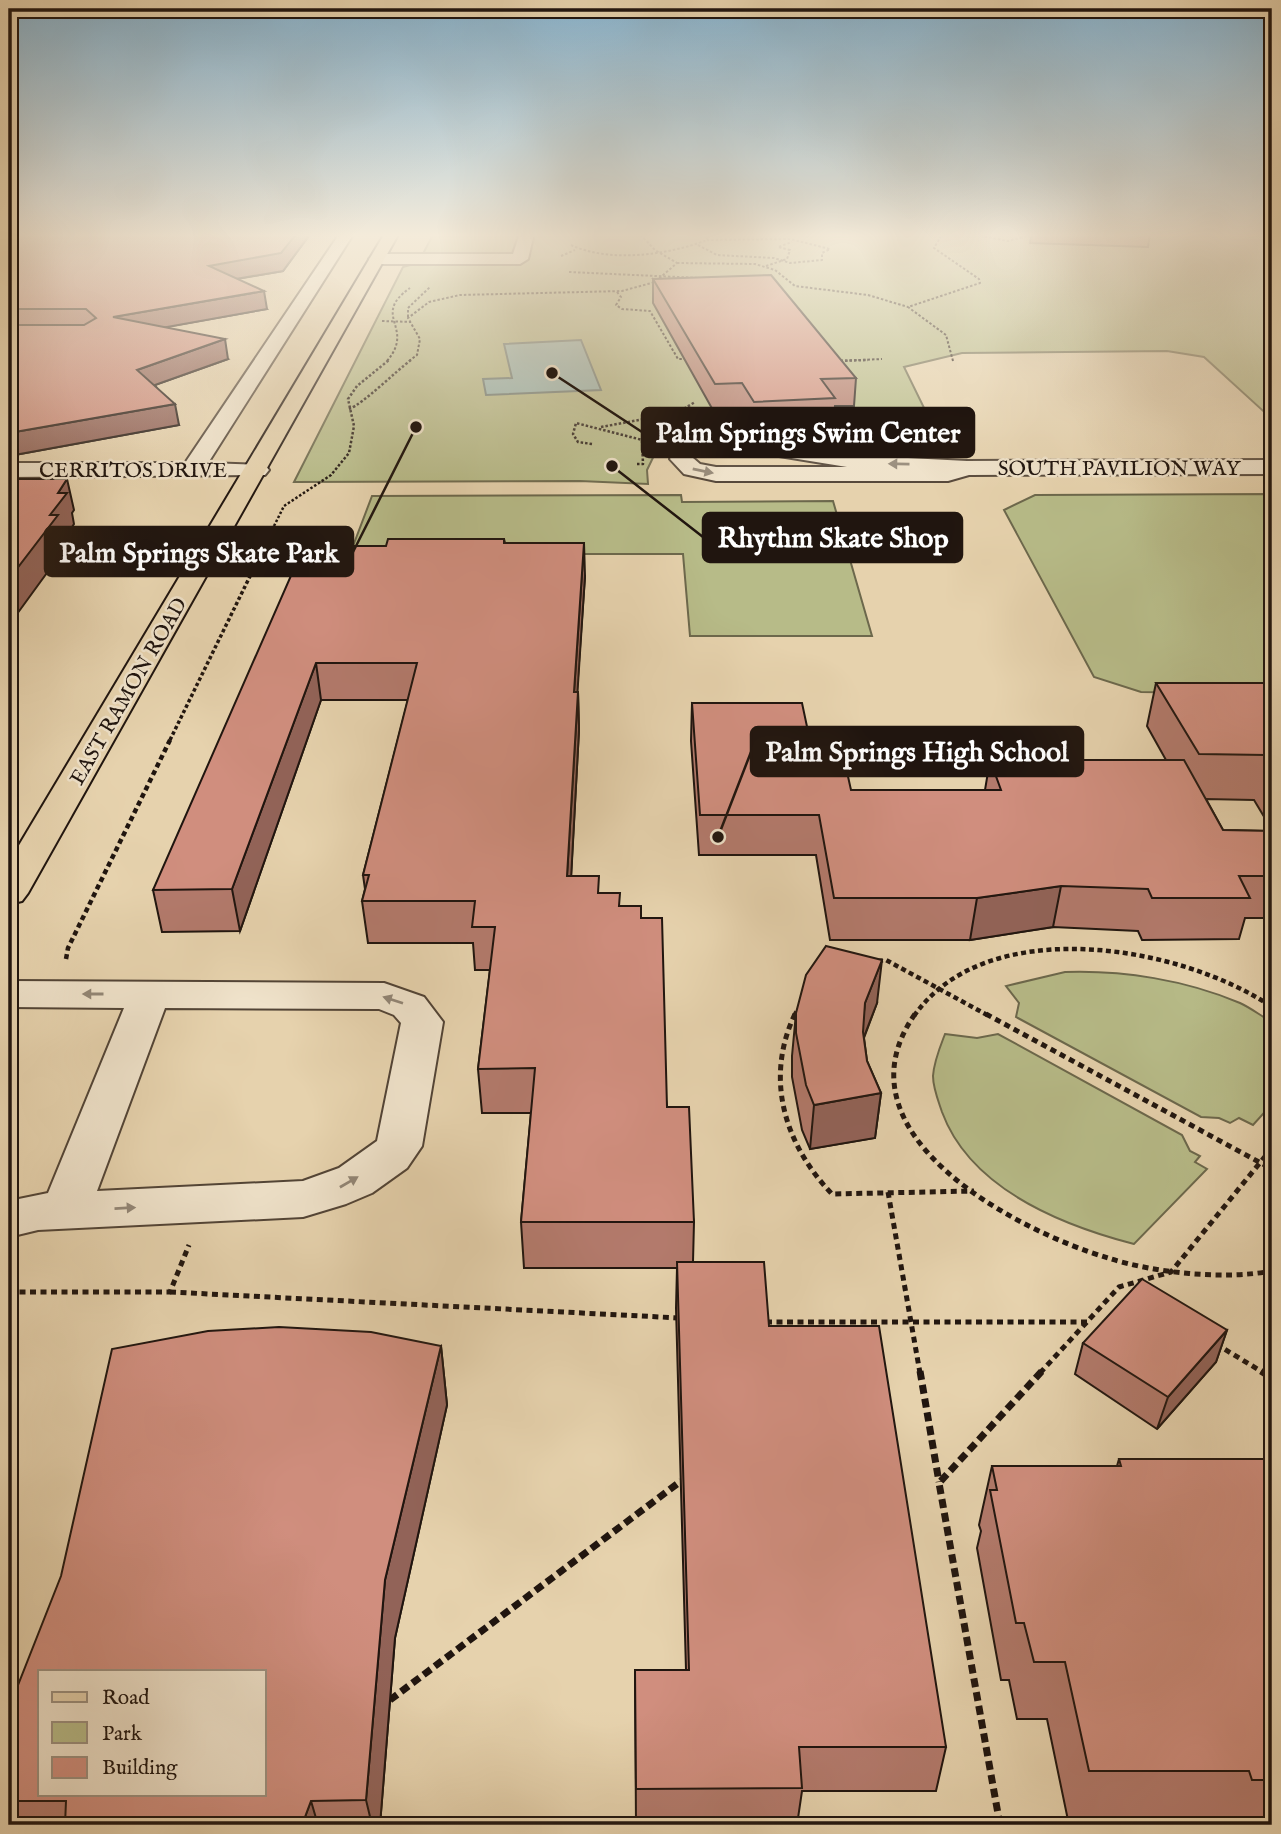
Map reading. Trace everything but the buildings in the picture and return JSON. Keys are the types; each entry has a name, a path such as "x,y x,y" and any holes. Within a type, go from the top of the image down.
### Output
{"main road":[{"name":"EAST RAMON ROAD","path":"9,893 257,470 329,319"}],"street":[{"path":"192,470 312,319"},
{"name":"SOUTH PAVILION WAY","path":"686,449 704,445 731,445 871,463 946,464 967,468 1272,467"},
{"name":"CERRITOS DRIVE","path":"9,470 257,470"},
{"path":"9,993 384,996 409,1006 422,1022 399,1146 391,1156 324,1195 303,1199 38,1212 9,1219"},
{"path":"65,1211 150,994"}],"path":[{"path":"71,968 66,959 68,948 284,506 316,488 345,459 354,428 348,399 352,391 382,369 393,353 400,338 395,319"},
{"path":"349,409 360,405 369,393 417,355 420,339 409,319"},
{"path":"654,319 678,359 699,358"},
{"path":"924,319 946,335 953,362"},
{"path":"382,321 411,321"},
{"path":"833,361 882,359"},
{"path":"597,428 677,413 695,402"},
{"path":"592,444 578,442 573,434 576,423 686,449"},
{"path":"637,464 643,464 642,440"},
{"path":"1272,1007 1233,987 1192,971 1098,950 1064,950 996,960 970,966 923,999 908,1019 900,1043 894,1084 899,1110 918,1143 997,1209 1053,1238 1104,1259 1150,1270 1272,1271"},
{"path":"866,963 886,960 1272,1169"},
{"path":"802,1005 794,1015 780,1076 782,1108 794,1147 809,1172 832,1194 974,1191"},
{"path":"940,1482 1119,1287 1171,1272 1272,1148"},
{"path":"888,1192 1000,1825"},
{"path":"170,1292 194,1233"},
{"path":"1119,1287 1131,1294"},
{"path":"9,1292 170,1292 693,1318"},
{"path":"761,1322 1087,1322"},
{"path":"1213,1343 1272,1378"},
{"path":"390,1700 681,1481"}],"green space":[{"path":"377,319 1272,319 1272,419 1204,357 1167,351 962,353 904,367 948,457 930,461 911,461 874,451 708,431 663,437 647,470 648,484 580,481 294,482"},
{"path":"1272,494 1272,694 1141,692 1094,677 1004,510 1035,495"},
{"path":"681,495 682,502 833,501 872,636 690,636 683,554 350,554 372,496"},
{"path":"1065,972 1132,975 1198,988 1240,1003 1272,1022 1272,1104 1253,1125 1239,1118 1230,1123 1219,1118 1201,1117 1016,1017 1019,1003 1006,986"},
{"path":"945,1034 977,1038 998,1034 1182,1135 1190,1151 1200,1156 1195,1162 1207,1169 1134,1244 1049,1214 996,1182 974,1162 955,1139 942,1112 933,1080 936,1060"}],"water":[{"path":"581,340 601,390 486,395 483,379 512,378 504,344"}],"place":[{"name":"Palm Springs Swim Center","path":"552,373"},
{"name":"Palm Springs Skate Park","path":"416,427"},
{"name":"Rhythm Skate Shop","path":"612,466"},
{"name":"Palm Springs High School","path":"718,837"}]}
